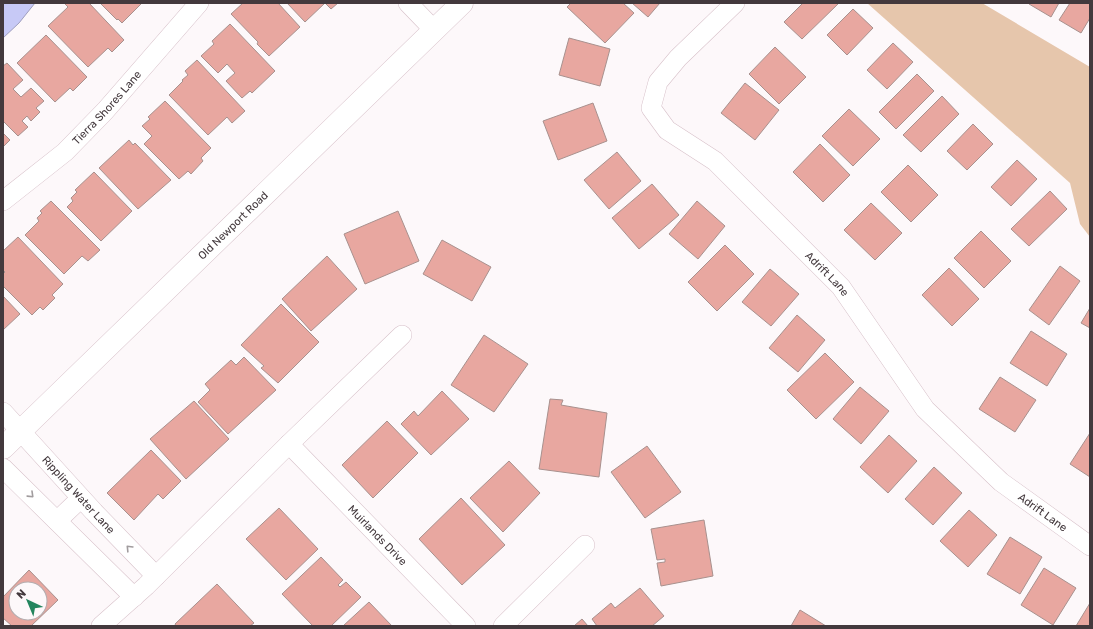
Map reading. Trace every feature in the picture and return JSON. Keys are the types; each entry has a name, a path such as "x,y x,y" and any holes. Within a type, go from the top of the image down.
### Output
{"street":[{"name":"Tierra Shores Lane","path":"3,201 65,152 105,111 199,3"},
{"path":"408,3 434,30"},
{"name":"Old Newport Road","path":"3,448 462,3"},
{"name":"Adrift Lane","path":"735,3 678,58 658,82 651,108 667,130 715,161 841,287 925,409 1001,482 1090,546"},
{"path":"102,626 156,576 289,444 402,335"},
{"name":"Rippling Water Lane","path":"3,412 21,430 81,498 156,576"},
{"name":"Muirlands Drive","path":"289,444 466,626"},
{"path":"3,468 134,597"},
{"path":"57,520 81,498"},
{"path":"503,626 585,545"}],"shaded area":[{"path":"867,3 982,3 1090,67 1090,237 1080,224 1070,183"}],"water":[{"path":"3,3 35,3 19,23 3,38"}],"building":[{"path":"64,3 89,3 124,40 112,52 108,48 88,67 48,26 68,7"},
{"path":"100,3 142,3 122,23"},
{"path":"243,3 278,3 300,27 269,56 257,44 258,42 231,14"},
{"path":"287,3 325,3 305,22"},
{"path":"325,3 338,3 331,9"},
{"path":"571,3 623,3 634,13 605,43 567,7"},
{"path":"632,3 660,3 648,17"},
{"path":"803,3 839,3 802,39 784,22"},
{"path":"1059,3 1051,17 1029,4"},
{"path":"1070,3 1090,3 1090,18 1081,33 1059,20"},
{"path":"853,9 873,28 847,55 827,35"},
{"path":"230,24 275,71 252,93 250,91 242,98 226,81 235,73 227,64 218,73 201,56 214,44 212,41"},
{"path":"46,35 87,77 73,91 70,88 55,102 17,63"},
{"path":"569,38 610,49 600,86 559,75"},
{"path":"893,43 913,62 887,89 867,70"},
{"path":"775,47 806,77 779,104 749,74"},
{"path":"197,60 245,111 232,123 227,117 208,135 169,95 188,75 185,71"},
{"path":"7,63 23,80 13,89 21,97 31,88 44,101 36,108 40,112 31,121 27,116 22,121 28,127 18,136 3,121 3,66"},
{"path":"917,74 934,91 896,129 879,112"},
{"path":"745,83 779,110 755,140 721,113"},
{"path":"942,96 959,114 921,152 903,135"},
{"path":"165,101 211,148 201,158 203,161 191,174 188,171 179,179 144,144 152,136 142,126 150,119 148,117"},
{"path":"593,103 607,141 558,160 543,121"},
{"path":"849,109 880,139 853,166 822,136"},
{"path":"973,124 993,144 967,170 947,151"},
{"path":"3,133 10,140 3,147"},
{"path":"129,140 133,145 135,143 171,180 138,209 99,168"},
{"path":"820,144 850,175 823,202 793,172"},
{"path":"617,152 641,181 609,209 584,180"},
{"path":"1017,160 1037,179 1011,206 991,187"},
{"path":"908,165 938,195 911,222 881,192"},
{"path":"94,172 132,211 101,241 67,207 73,201 71,198 77,192 75,190"},
{"path":"652,184 679,215 639,249 612,218"},
{"path":"1050,191 1067,209 1029,246 1011,229"},
{"path":"51,201 100,250 88,261 82,256 64,274 25,235 39,221 37,218 42,213 40,211"},
{"path":"697,201 725,226 698,259 669,234"},
{"path":"871,203 902,233 875,260 844,230"},
{"path":"398,211 419,261 365,284 344,234"},
{"path":"981,231 1011,261 984,288 954,258"},
{"path":"18,237 63,284 52,295 55,298 43,310 40,307 32,315 3,286 3,274 5,272 3,270 3,251"},
{"path":"442,240 491,267 472,301 423,274"},
{"path":"725,245 754,274 717,311 688,282"},
{"path":"327,256 357,289 311,331 282,299"},
{"path":"1060,266 1080,281 1049,325 1029,310"},
{"path":"949,268 979,299 952,326 922,295"},
{"path":"770,269 799,294 771,326 742,302"},
{"path":"3,296 20,314 3,330"},
{"path":"281,304 319,342 278,383 261,368 264,366 241,345"},
{"path":"1090,308 1090,328 1081,323"},
{"path":"797,315 825,340 798,372 769,348"},
{"path":"1031,331 1067,354 1047,386 1010,363"},
{"path":"484,335 528,364 494,412 451,385"},
{"path":"825,353 854,382 816,419 787,390"},
{"path":"244,357 276,390 228,434 198,402 210,390 205,384 231,360 236,365"},
{"path":"1000,377 1036,400 1015,432 979,409"},
{"path":"860,387 889,411 861,444 833,419"},
{"path":"442,391 469,419 431,455 401,424 414,411 418,416"},
{"path":"550,399 563,400 561,405 607,413 599,477 539,469"},
{"path":"194,401 229,439 186,479 150,439"},
{"path":"387,421 418,453 373,498 342,465"},
{"path":"1090,433 1090,477 1070,464"},
{"path":"889,435 917,461 888,493 860,467"},
{"path":"647,446 681,492 645,518 611,472"},
{"path":"151,450 181,481 163,499 158,494 134,520 107,493"},
{"path":"509,461 540,493 503,532 470,498"},
{"path":"934,467 962,493 933,525 905,499"},
{"path":"461,498 505,545 462,585 419,539"},
{"path":"279,508 318,549 286,580 246,539"},
{"path":"969,510 997,535 968,567 940,541"},
{"path":"704,520 713,576 661,586 657,563 665,562 665,559 657,560 651,529"},
{"path":"1010,537 1042,557 1020,594 987,574"},
{"path":"321,557 343,580 338,585 340,587 346,582 361,597 331,626 313,626 282,594"},
{"path":"1044,568 1076,588 1053,625 1021,605"},
{"path":"29,570 40,581 18,581"},
{"path":"217,584 254,623 250,626 176,626 175,624"},
{"path":"640,588 664,616 652,626 597,626 592,619 611,603 615,608"},
{"path":"48,590 58,600 48,610"},
{"path":"8,592 8,621 36,621 31,626 12,626 3,618 3,597"},
{"path":"369,602 392,626 343,626"},
{"path":"1090,603 1090,626 1076,626"},
{"path":"800,610 826,626 791,626"},
{"path":"582,619 588,626 574,626"}]}
